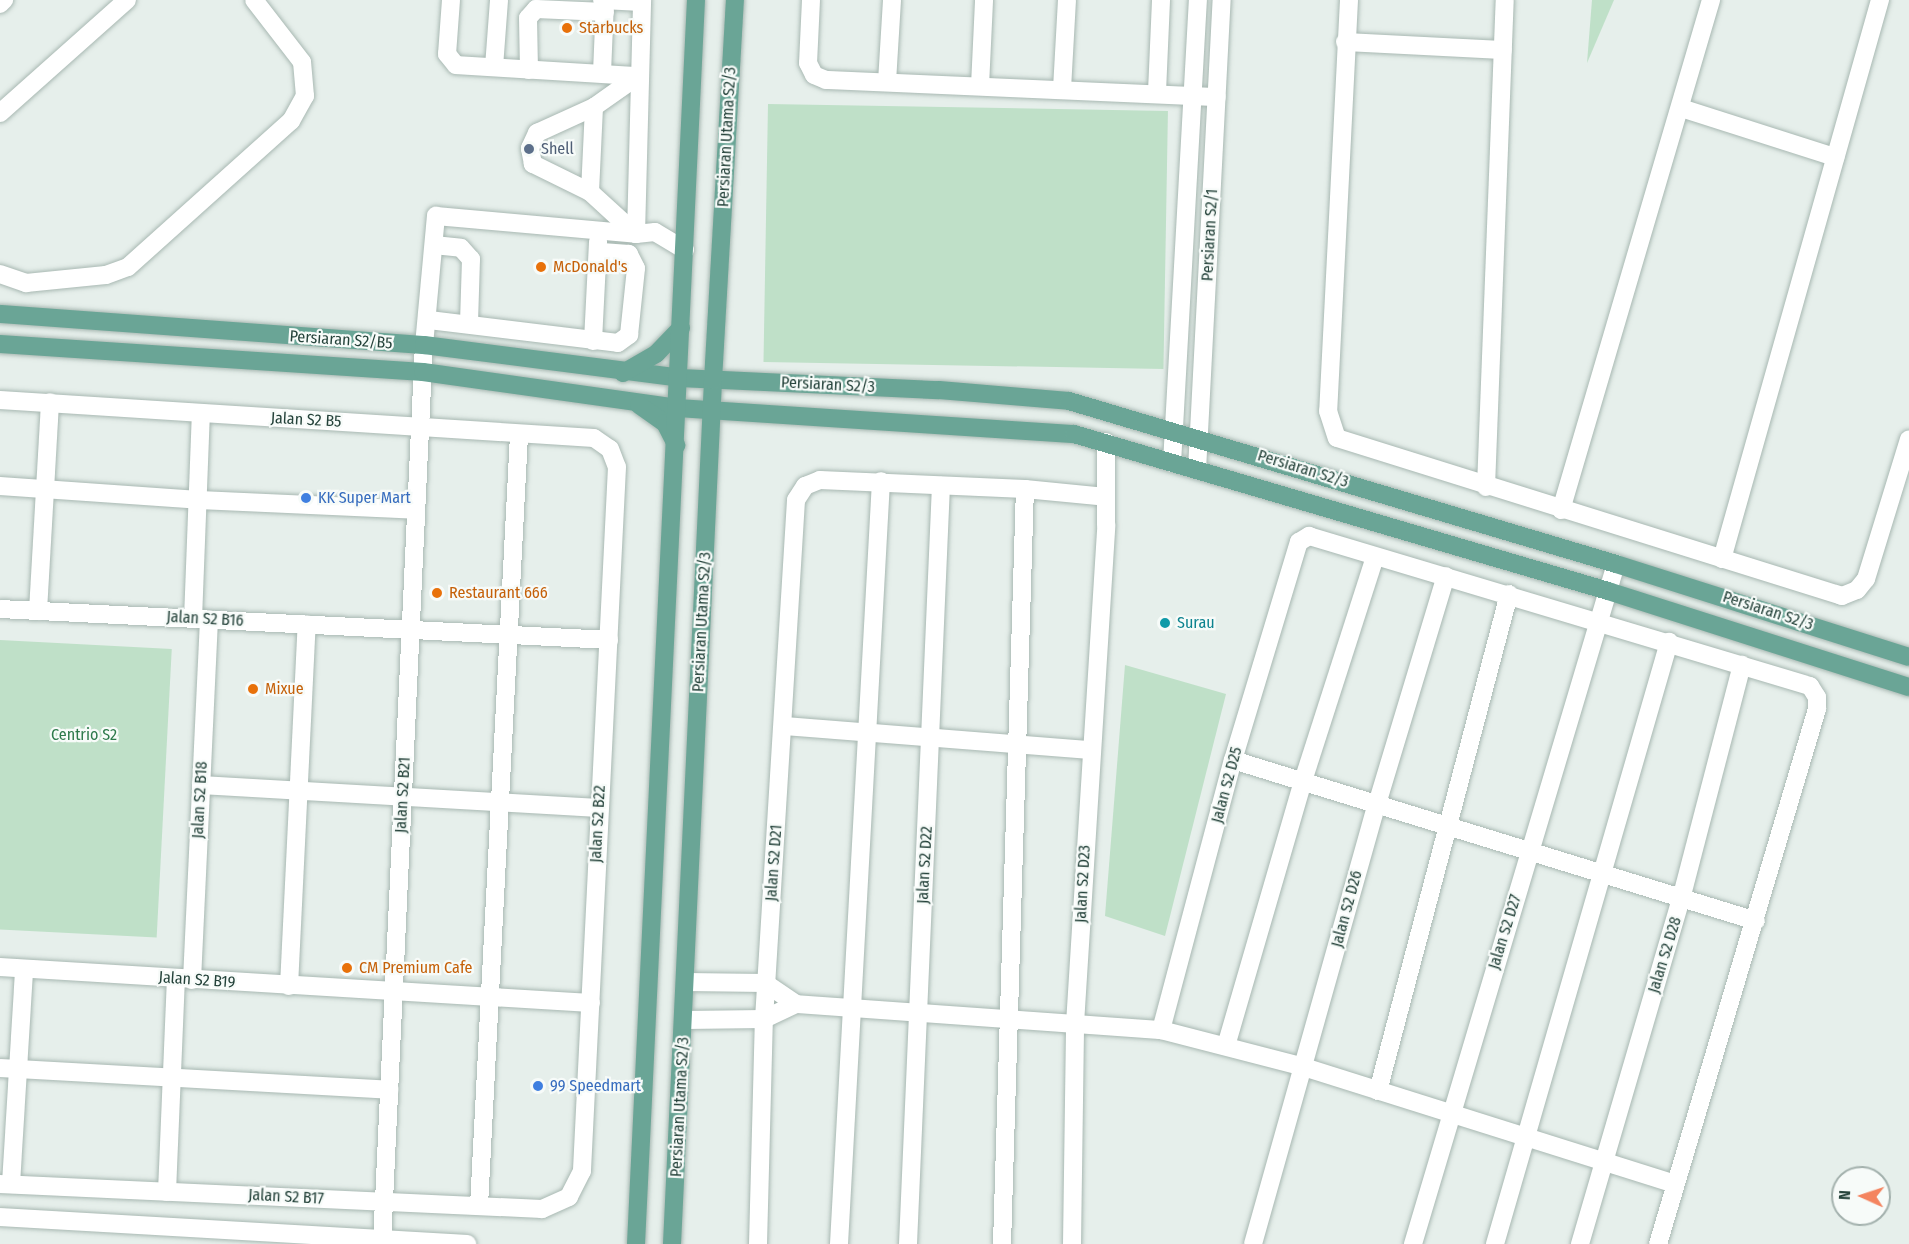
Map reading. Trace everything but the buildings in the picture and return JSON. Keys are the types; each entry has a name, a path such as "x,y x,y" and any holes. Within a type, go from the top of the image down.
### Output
{"main road":[{"name":"Persiaran Utama S2/3","path":"636,1244 679,408 696,0"},
{"name":"Persiaran Utama S2/3","path":"672,1244 685,1020 713,380 735,0"},
{"name":"Persiaran S2/B5","path":"0,314 424,345 623,373 680,378"},
{"path":"623,373 656,354 681,328"},
{"name":"Persiaran S2/B5","path":"0,344 423,372 679,408 992,426 1106,442 1608,591 1909,687"},
{"name":"Persiaran S2/3","path":"680,378 1035,396 1079,404 1199,437 1616,564 1909,657"},
{"path":"636,403 665,423 677,447"}],"street":[{"path":"0,4 4,0"},
{"path":"3,104 127,0"},
{"path":"0,274 26,283 106,275 128,267 291,121 305,96 302,62 254,0"},
{"path":"451,0 448,59 456,65 638,76"},
{"path":"494,67 499,0"},
{"path":"811,0 808,63 814,75 826,80 1156,92 1217,97"},
{"path":"887,81 891,0"},
{"path":"980,86 984,0"},
{"path":"1062,89 1067,0"},
{"path":"1156,92 1161,0"},
{"name":"Persiaran S2/1","path":"1172,463 1198,0"},
{"name":"Persiaran S2/1","path":"1197,470 1222,0"},
{"path":"1349,0 1345,42 1328,411 1337,438 1486,487 1842,596 1857,590 1866,579 1909,439"},
{"path":"1486,487 1504,0"},
{"path":"1561,510 1711,0"},
{"path":"1722,559 1880,0"},
{"path":"528,70 528,18 536,9 642,1 638,76 636,234"},
{"path":"602,73 604,4"},
{"path":"1345,42 1503,50"},
{"path":"636,234 590,192 533,164 530,148 537,133 594,107 638,76"},
{"path":"590,192 594,107"},
{"path":"1681,108 1835,157"},
{"name":"Jalan S2 B21","path":"382,1240 424,345 429,320 436,216 599,231"},
{"path":"593,341 599,231 636,234 655,232 685,250"},
{"path":"434,245 460,248 471,259 469,324"},
{"path":"429,320 618,344 628,335 636,268 629,254 598,252"},
{"name":"Jalan S2 B5","path":"0,400 594,438 610,449"},
{"path":"38,611 50,402"},
{"name":"Jalan S2 B18","path":"167,1192 171,1077 184,979 201,785 199,500 201,414"},
{"path":"479,1206 519,435"},
{"name":"Jalan S2 D23","path":"1072,1244 1075,1024 1106,525 1106,442"},
{"name":"Jalan S2 B22","path":"569,1197 582,1171 598,808 617,467 610,449"},
{"name":"Jalan S2 D21","path":"758,1244 765,983 784,726 796,500 805,486 820,480 881,481"},
{"path":"839,1244 881,481 1025,489 1106,497"},
{"path":"0,486 199,500 417,510"},
{"name":"Jalan S2 D22","path":"908,1244 941,486"},
{"path":"1002,1244 1025,489"},
{"name":"Jalan S2 D25","path":"1161,1030 1233,760 1299,542 1309,536 1375,557"},
{"path":"1226,1046 1303,781 1375,557 1598,620 1810,686 1817,697 1817,709 1756,921 1674,1185 1658,1244"},
{"name":"Jalan S2 D27","path":"1413,1244 1616,564"},
{"name":"Jalan S2 D26","path":"1253,1244 1377,804 1446,576"},
{"path":"1378,1091 1509,594"},
{"name":"Jalan S2 B16","path":"0,609 508,633 609,640"},
{"path":"289,986 307,624"},
{"path":"1495,1244 1669,642"},
{"name":"Jalan S2 D28","path":"1580,1244 1682,899 1742,664"},
{"path":"784,726 1091,750"},
{"path":"1233,760 1530,849 1756,921"},
{"path":"201,785 598,808"},
{"name":"Jalan S2 B19","path":"0,967 591,1003"},
{"path":"5,1184 9,1068 24,969"},
{"path":"686,982 765,983 796,1004"},
{"path":"685,1020 764,1019 796,1004 1161,1030 1304,1067 1674,1185"},
{"path":"9,1068 389,1089"},
{"name":"Jalan S2 B17","path":"5,1184 542,1209 569,1197"},
{"path":"0,1217 467,1244"}],"green space":[{"path":"1592,0 1614,0 1587,63"},
{"path":"768,104 1168,111 1163,369 763,362"},
{"name":"Centrio S2","path":"0,640 172,649 157,938 0,929"},
{"path":"1125,665 1226,694 1165,936 1105,916"}],"place":[{"name":"Starbucks","path":"567,28"},
{"name":"Shell","path":"529,149"},
{"name":"McDonald's","path":"541,267"},
{"name":"KK Super Mart","path":"306,498"},
{"name":"Restaurant 666","path":"437,593"},
{"name":"Surau","path":"1165,623"},
{"name":"Mixue","path":"253,689"},
{"name":"CM Premium Cafe","path":"347,968"},
{"name":"99 Speedmart","path":"538,1086"}]}
